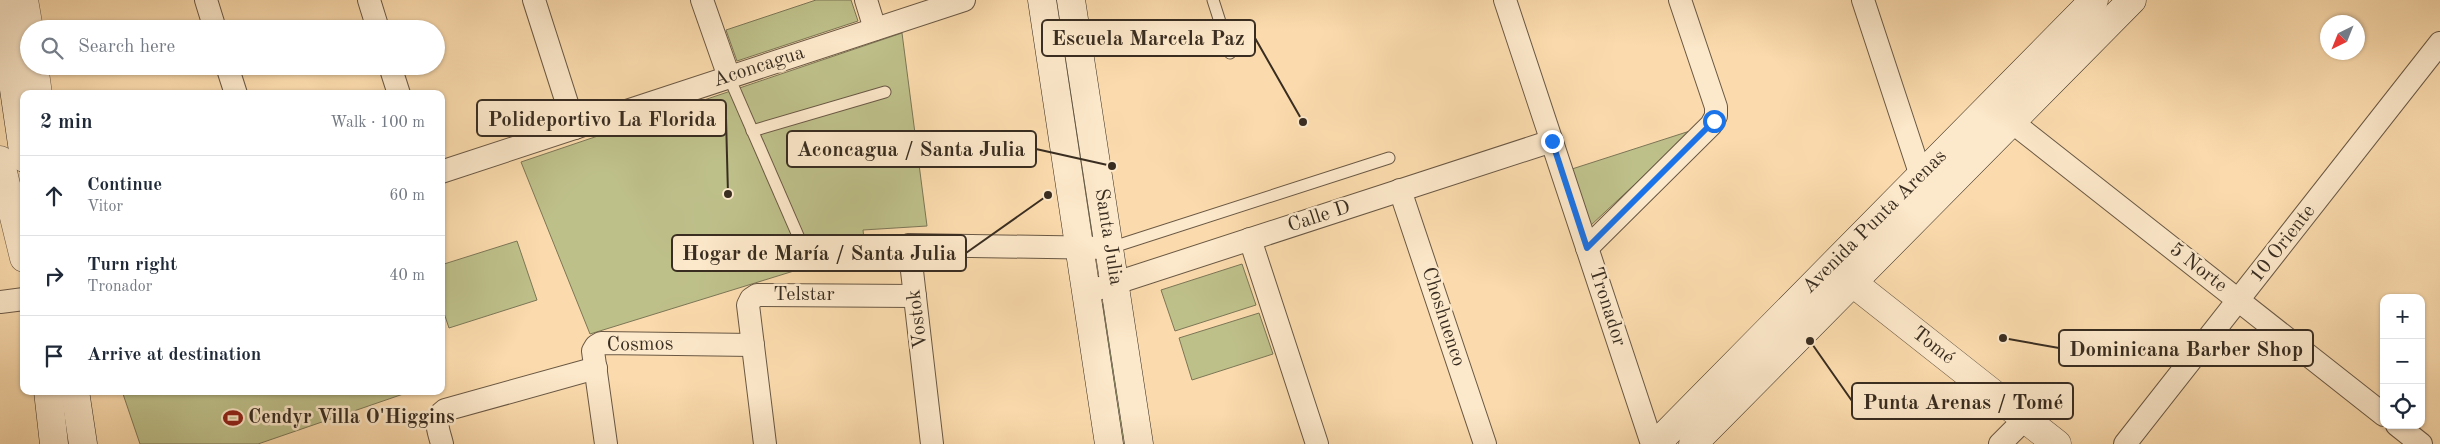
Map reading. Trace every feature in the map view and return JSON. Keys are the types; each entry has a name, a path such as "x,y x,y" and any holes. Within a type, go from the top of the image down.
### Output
{"main road":[{"path":"1,0 20,131"},
{"path":"24,0 27,20"},
{"name":"Santa Julia","path":"1042,0 1109,444"},
{"name":"Santa Julia","path":"1071,0 1139,444"},
{"name":"Avenida Punta Arenas","path":"1693,444 1842,274 1921,176 2094,0"},
{"name":"Avenida Punta Arenas","path":"1654,444 2012,122 2132,0"},
{"path":"35,75 37,90"},
{"path":"0,160 20,242"},
{"name":"Tomé","path":"1842,274 2057,444"},
{"path":"48,395 54,444"},
{"path":"76,395 83,444"}],"street":[{"path":"206,0 212,20"},
{"path":"368,0 375,20"},
{"path":"534,0 575,128"},
{"path":"702,0 729,77"},
{"path":"866,0 875,29"},
{"name":"Aconcagua","path":"445,171 964,0"},
{"name":"Tronador","path":"1505,0 1654,444"},
{"path":"1587,248 1710,125 1716,116 1716,107 1680,0"},
{"path":"1863,0 1921,176"},
{"name":"10 Oriente","path":"2125,444 2440,43"},
{"path":"230,75 235,90"},
{"path":"393,75 398,90"},
{"name":"5 Norte","path":"2012,122 2380,412"},
{"name":"Calle D","path":"1086,293 1552,141"},
{"name":"Choshuenco","path":"1400,190 1485,444"},
{"path":"1250,239 1317,444"},
{"name":"Vostok","path":"932,444 909,245 1110,248"},
{"name":"Telstar","path":"766,444 748,306 754,296 915,296"},
{"path":"0,302 20,299"},
{"name":"Cosmos","path":"606,444 593,351 596,346 601,343 753,345"},
{"path":"442,444 436,420 445,410 596,368"},
{"path":"2000,444 2025,419"},
{"path":"2402,429 2421,444"}],"lane":[{"path":"1213,0 1230,53"},
{"path":"729,77 799,238"},
{"path":"752,130 885,92"},
{"path":"1110,248 1390,158"}],"green space":[{"path":"816,0 851,0 858,21 737,61 726,30"},
{"path":"1052,0 1061,0 1095,235 1092,238 1089,237"},
{"path":"902,33 927,226 863,230 865,249 590,334 521,162"},
{"path":"1693,130 1590,226 1572,169"},
{"path":"517,241 537,300 449,328 445,316 445,264"},
{"path":"1242,264 1256,305 1175,331 1161,290"},
{"path":"1102,304 1105,305 1128,444 1118,444"},
{"path":"1259,313 1273,354 1192,380 1179,338"},
{"name":"Cendyr Villa O'Higgins","path":"123,395 400,395 258,444 140,444"}],"place":[{"name":"Escuela Marcela Paz","path":"1303,122"},
{"name":"Aconcagua / Santa Julia","path":"1112,166"},
{"name":"Polideportivo La Florida","path":"728,194"},
{"name":"Hogar de María / Santa Julia","path":"1048,195"},
{"name":"Dominicana Barber Shop","path":"2003,338"},
{"name":"Punta Arenas / Tomé","path":"1810,341"},
{"name":"Cendyr Villa O'Higgins","path":"233,418"}],"route":[{"path":"1552,141 1587,248 1714,121"}]}
